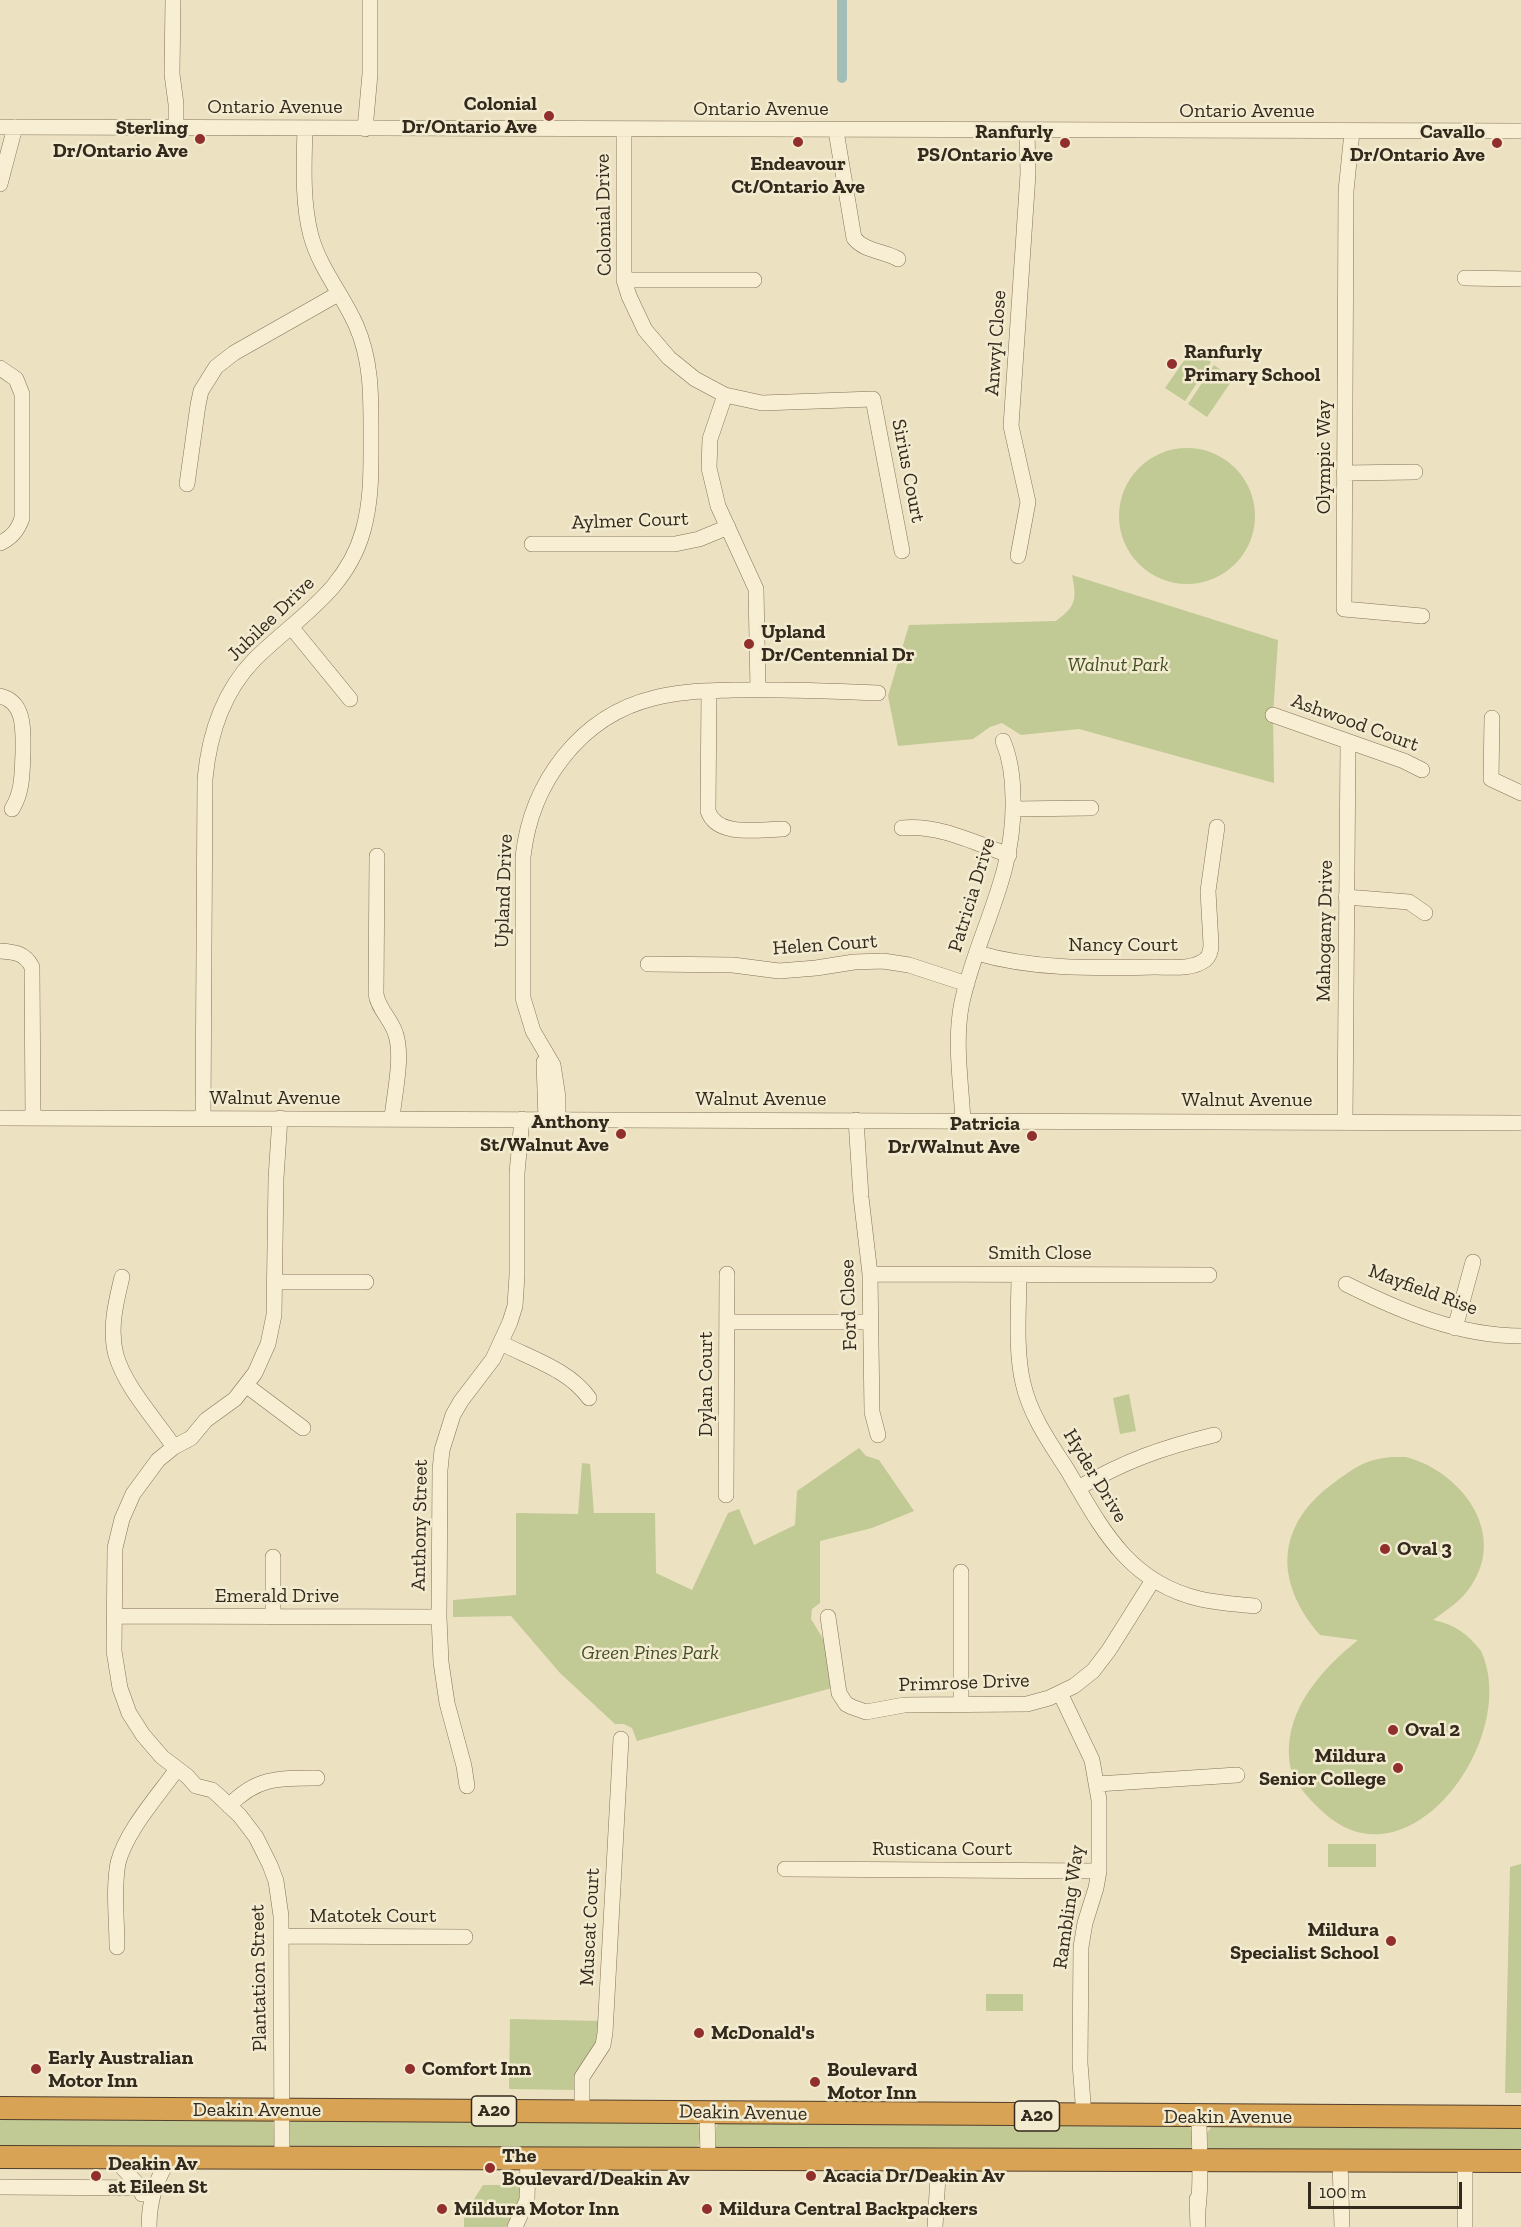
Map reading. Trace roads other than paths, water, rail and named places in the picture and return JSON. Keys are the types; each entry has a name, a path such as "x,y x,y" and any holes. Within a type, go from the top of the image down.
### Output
{"highway":[{"name":"Deakin Avenue","path":"0,2108 1199,2117 1521,2117"},
{"name":"A20","path":"0,2157 1521,2162"}],"street":[{"path":"172,128 167,104 172,74 173,0"},
{"path":"369,129 370,0"},
{"path":"0,184 7,127"},
{"name":"Ontario Avenue","path":"7,127 836,131 1521,131"},
{"name":"Jubilee Drive","path":"203,1118 205,779 210,743 225,704 242,675 254,661 324,598 349,565 363,533 369,508 371,484 370,376 362,339 315,250 306,215 305,128"},
{"name":"Colonial Drive","path":"624,130 624,280 645,330 669,358 695,379 724,395 762,403 873,399"},
{"path":"836,131 854,238 861,245 898,259"},
{"name":"Anwyl Close","path":"1018,556 1028,502 1011,426 1028,174 1027,131"},
{"name":"Olympic Way","path":"1346,132 1344,609 1422,616"},
{"path":"1465,278 1521,279"},
{"path":"624,280 754,280"},
{"path":"187,484 201,391 216,368 234,353 338,294"},
{"path":"0,369 9,373 20,387 23,411 22,518 12,536 0,543"},
{"path":"724,395 710,439 710,468 718,506 756,589 758,690"},
{"name":"Sirius Court","path":"873,399 902,551"},
{"path":"1344,472 1415,472"},
{"name":"Aylmer Court","path":"532,544 675,544 699,539 728,527"},
{"path":"292,628 350,699"},
{"path":"709,691 708,811 710,816 718,826 728,829 783,829"},
{"name":"Upland Drive","path":"552,1119 540,1044 523,998 524,848 529,821 540,793 564,756 578,741 602,722 619,711 653,698 709,691 878,693"},
{"path":"0,696 9,699 19,710 23,724 21,789 12,808"},
{"name":"Ashwood Court","path":"1273,715 1404,761 1422,770"},
{"path":"1492,718 1491,779 1521,793"},
{"name":"Patricia Drive","path":"957,1121 959,1020 967,984 1000,889 1009,855 1013,808 1012,770 1003,741"},
{"name":"Mahogany Drive","path":"1344,1121 1348,742"},
{"path":"1013,808 1090,808"},
{"path":"902,828 936,830 1009,855"},
{"name":"Nancy Court","path":"977,953 1000,959 1087,969 1188,966 1204,961 1210,952 1211,944 1208,891 1217,828"},
{"path":"377,856 376,994 379,1005 396,1035 402,1097 397,1119"},
{"path":"1346,897 1409,902 1425,913"},
{"path":"0,951 20,954 32,967 33,1118"},
{"name":"Helen Court","path":"648,964 733,965 778,971 883,961 909,965 967,984"},
{"name":"Walnut Avenue","path":"0,1118 1521,1123"},
{"name":"Plantation Street","path":"276,1118 274,1315 268,1344 247,1386 229,1405 206,1420 191,1438 174,1446 158,1460 132,1494 122,1519 116,1548 115,1616 116,1670 124,1701 143,1735 162,1757 200,1788 215,1792 229,1806 248,1826 270,1865 280,1899 282,2157"},
{"name":"Anthony Street","path":"467,1786 444,1684 439,1617 439,1490 442,1450 447,1431 460,1401 493,1359 512,1314 516,1292 517,1119"},
{"name":"Ford Close","path":"861,1120 861,1203 870,1274 872,1322 872,1412 878,1435"},
{"path":"1455,1328 1473,1262"},
{"name":"Dylan Court","path":"726,1495 727,1274"},
{"name":"Smith Close","path":"870,1274 1209,1275"},
{"name":"Hyder Drive","path":"1019,1274 1020,1362 1026,1395 1039,1424 1116,1548 1129,1562 1153,1580 1201,1599 1254,1606"},
{"path":"122,1277 114,1316 116,1355 127,1379 174,1446"},
{"path":"275,1282 366,1282"},
{"name":"Mayfield Rise","path":"1346,1284 1370,1296 1455,1328 1480,1333 1521,1336"},
{"path":"727,1322 872,1322"},
{"path":"501,1343 566,1375 589,1398"},
{"path":"247,1386 303,1428"},
{"path":"1078,1488 1146,1454 1214,1435"},
{"path":"273,1557 273,1617"},
{"path":"961,1572 961,1705"},
{"name":"Primrose Drive","path":"828,1617 839,1693 846,1704 866,1712 904,1705 1027,1704 1060,1693 1084,1679 1101,1662 1153,1580"},
{"name":"Emerald Drive","path":"115,1616 439,1617"},
{"name":"Rambling Way","path":"1060,1693 1092,1760 1100,1816 1099,1870 1081,1947 1080,2063 1075,2094 1080,2116"},
{"name":"Muscat Court","path":"582,2111 582,2077 603,2045 605,2033 621,1739"},
{"path":"117,1947 117,1879 122,1852 136,1827 177,1769"},
{"path":"1097,1784 1237,1775"},
{"path":"229,1806 243,1792 258,1783 283,1778 317,1778"},
{"name":"Rusticana Court","path":"785,1869 1099,1870"},
{"name":"Matotek Court","path":"281,1936 465,1937"},
{"path":"707,2112 708,2158"},
{"path":"1198,2227 1202,2184 1199,2160 1199,2117"},
{"path":"113,2157 146,2188 149,2227"},
{"path":"146,2188 170,2157"},
{"path":"515,2227 527,2200 528,2158"},
{"path":"934,2159 934,2222"},
{"path":"1340,2161 1342,2227"},
{"path":"1465,2161 1465,2227"},
{"path":"0,2187 146,2188"}],"waterway":[{"path":"842,0 842,78"}],"place":[{"name":"Colonial Dr/Ontario Ave","path":"549,116"},
{"name":"Sterling Dr/Ontario Ave","path":"200,139"},
{"name":"Endeavour Ct/Ontario Ave","path":"798,142"},
{"name":"Ranfurly PS/Ontario Ave","path":"1065,143"},
{"name":"Cavallo Dr/Ontario Ave","path":"1497,143"},
{"name":"Ranfurly Primary School","path":"1172,364"},
{"name":"Upland Dr/Centennial Dr","path":"749,644"},
{"name":"Anthony St/Walnut Ave","path":"621,1134"},
{"name":"Patricia Dr/Walnut Ave","path":"1032,1136"},
{"name":"Oval 3","path":"1385,1549"},
{"name":"Oval 2","path":"1393,1730"},
{"name":"Mildura Senior College","path":"1398,1768"},
{"name":"Mildura Specialist School","path":"1391,1941"},
{"name":"McDonald's","path":"699,2033"},
{"name":"Early Australian Motor Inn","path":"36,2069"},
{"name":"Comfort Inn","path":"410,2069"},
{"name":"Boulevard Motor Inn","path":"815,2082"},
{"name":"The Boulevard/Deakin Av","path":"490,2168"},
{"name":"Deakin Av at Eileen St","path":"96,2176"},
{"name":"Acacia Dr/Deakin Av","path":"811,2176"},
{"name":"Mildura Motor Inn","path":"442,2209"},
{"name":"Mildura Central Backpackers","path":"707,2209"}],"park label":[{"name":"Walnut Park","path":"1118,665"},
{"name":"Green Pines Park","path":"650,1653"}]}
